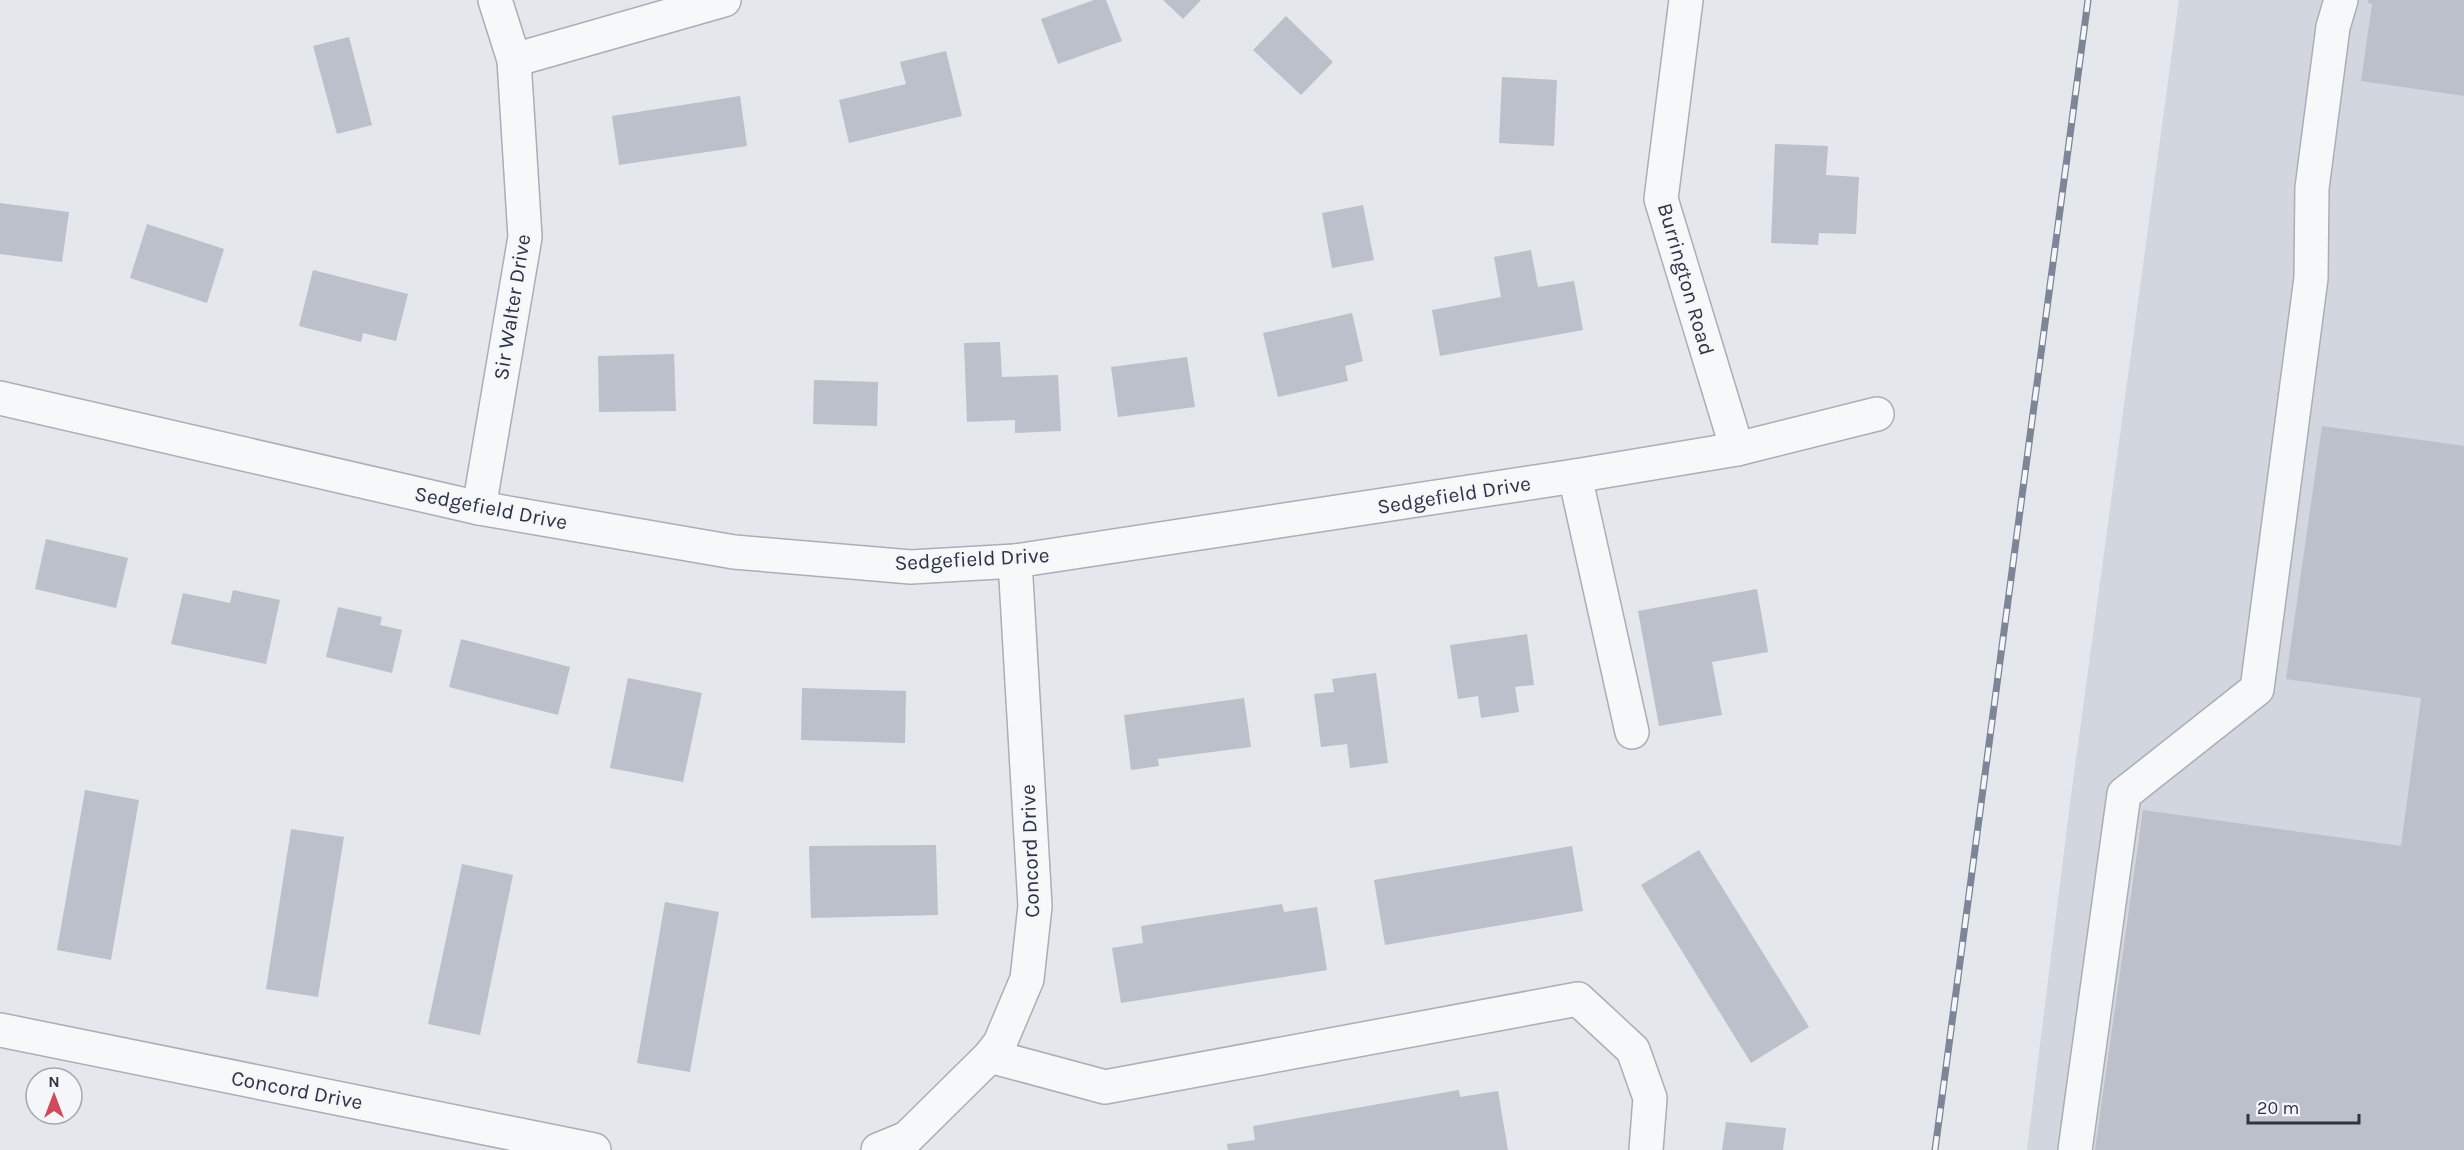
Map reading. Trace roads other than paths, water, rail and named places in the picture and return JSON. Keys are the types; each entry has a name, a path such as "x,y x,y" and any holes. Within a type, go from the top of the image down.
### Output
{"street":[{"name":"Sir Walter Drive","path":"479,508 525,237 514,60 495,0"},
{"path":"514,60 724,0"},
{"name":"Burrington Road","path":"1686,0 1661,199 1737,449"},
{"path":"2075,1150 2124,794 2257,689 2311,278 2312,188 2333,27 2341,0"},
{"name":"Sedgefield Drive","path":"0,398 479,508 734,552 911,567 1015,561 1575,476 1737,449 1877,414"},
{"path":"1575,476 1632,732"},
{"name":"Concord Drive","path":"878,1150 907,1138 990,1056 1000,1043 1027,979 1035,906 1015,561"},
{"path":"990,1056 1105,1087 1578,999 1633,1050 1650,1098 1646,1150"},
{"name":"Concord Drive","path":"0,1030 594,1150"}],"railway":[{"path":"1935,1150 2088,0"}]}
